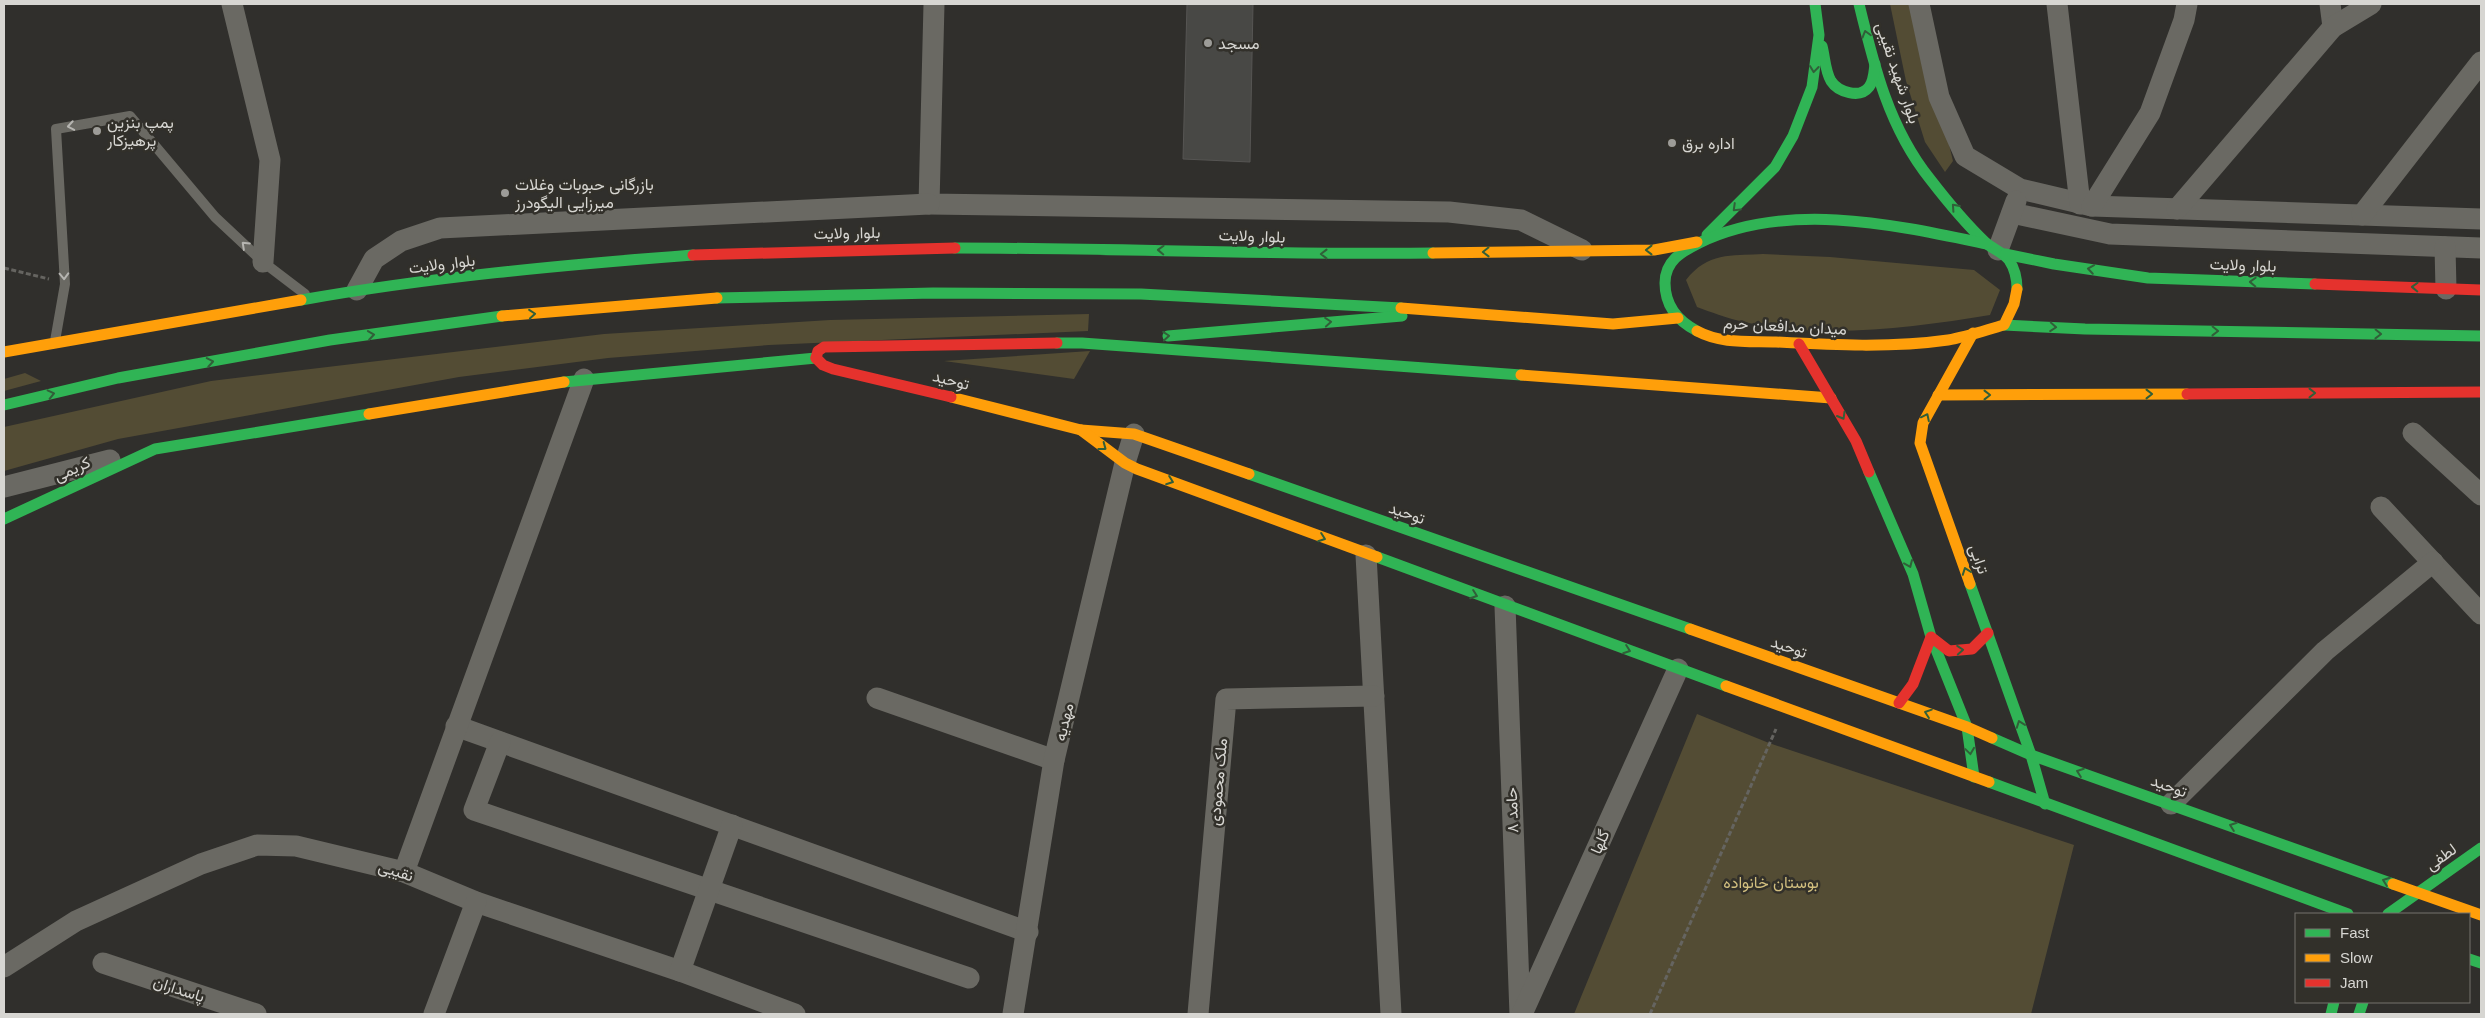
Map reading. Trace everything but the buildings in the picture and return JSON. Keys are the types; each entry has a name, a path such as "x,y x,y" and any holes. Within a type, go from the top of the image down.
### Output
{"main road":[{"path":"1815,4 1819,35 1832,82 1842,91 1854,94 1865,90 1870,86 1875,64"},
{"name":"بلوار شهید نقیبی","path":"1859,4 1875,64 1897,129 1926,175 1997,249"},
{"path":"1678,318 1669,306 1665,286 1666,271 1677,256 1699,241 1775,167 1792,136 1812,87 1819,35"},
{"path":"1699,241 1724,231 1753,226 1784,222 1820,221 1893,226 1997,249 2014,269 2017,287 2015,306 2004,325 2084,329 2481,336"},
{"name":"بلوار ولایت","path":"4,352 357,290 615,260 712,253 928,248 1107,248 1320,254 1654,250 1699,241"},
{"name":"بلوار ولایت","path":"1997,249 2054,264 2148,278 2481,290"},
{"path":"4,405 118,378 330,340 495,317 692,299 933,293 1141,294 1468,311 1612,324 1678,318"},
{"path":"816,358 818,351 824,347 1082,343 1468,311"},
{"name":"میدان مدافعان حرم","path":"1678,318 1689,326 1714,338 1799,344 1882,345 1951,339 2004,325"},
{"name":"ترابی","path":"1973,333 1923,423 1920,443 2031,755 2045,804"},
{"path":"1082,343 1831,398"},
{"path":"1799,344 1856,441 1913,574 1931,637 1967,727 1974,778"},
{"name":"کریمی","path":"4,519 155,449 584,380 816,358"},
{"name":"توحید","path":"816,358 818,364 826,368 855,373 1081,430 1134,434 1967,727 2031,755 2481,914"},
{"path":"1938,395 2481,392"},
{"name":"توحید","path":"1081,430 1124,463 1366,555 2345,913"},
{"path":"1931,637 1949,651 1972,649 1988,633"},
{"path":"1899,703 1913,684 1931,637"},
{"name":"لطفی","path":"2390,913 2481,848"}],"street":[{"path":"232,4 270,160 264,262"},
{"path":"929,204 934,4"},
{"path":"1919,4 1939,96 1965,156 2020,189 2086,205 2481,219"},
{"path":"2057,4 2086,205"},
{"path":"2086,205 2150,113 2184,20 2187,4"},
{"path":"2330,4 2333,27"},
{"path":"2177,209 2333,27 2370,4"},
{"path":"2362,215 2481,62"},
{"path":"1997,249 2020,189"},
{"path":"357,290 374,259 400,241 440,228 929,204 1449,212 1521,220 1582,250"},
{"path":"2012,213 2110,234 2481,248"},
{"path":"2445,247 2446,288"},
{"path":"404,872 584,380"},
{"path":"2413,433 2481,495"},
{"name":"مهدیه","path":"1013,1014 1028,932 1054,760 1124,463 1134,434"},
{"path":"4,487 155,449"},
{"path":"2381,507 2481,614"},
{"path":"1366,555 1391,1014"},
{"path":"2171,804 2325,651 2433,562"},
{"name":"حامد ۸","path":"1505,606 1521,1014"},
{"name":"گلها","path":"1521,1014 1678,669"},
{"name":"ملک محمودی","path":"1198,1014 1226,698 1374,696"},
{"path":"878,698 1054,760"},
{"path":"456,726 1028,932"},
{"path":"500,742 474,810 969,978"},
{"path":"680,971 732,826"},
{"name":"نقیبی","path":"4,967 76,921 201,864 257,845 296,846 404,872 476,902 680,971 795,1014"},
{"path":"434,1014 476,902"},
{"name":"پاسداران","path":"103,963 256,1014"}],"lane":[{"path":"55,344 65,284 56,129 130,116 215,218 264,262 310,298"}],"path":[{"path":"4,268 65,284"},
{"path":"1650,1014 1769,743 1786,709"}],"green space":[{"path":"1890,4 1915,4 1953,161 1945,172 1925,142 1906,81"},
{"path":"1763,254 1830,257 1974,270 2000,290 1990,315 1897,328 1865,330 1833,331 1770,327 1735,320 1697,307 1686,280 1694,271 1703,264 1720,257"},
{"path":"1089,314 1088,331 769,345 608,358 459,377 118,439 4,471 4,427 211,381 604,334 830,320"},
{"path":"1090,351 1074,379 944,361"},
{"path":"25,373 41,381 4,391 4,379"},
{"name":"بوستان خانواده","path":"1697,714 1769,743 2074,845 2031,1014 1574,1014"}],"traffic: fast":[{"path":"1707,235 1775,167 1793,136 1812,87 1819,35 1815,4"},
{"path":"1859,4 1877,73 1893,118 1904,139 1930,179 1956,212 1985,242 2009,260 2015,274 2017,289"},
{"path":"1822,46 1826,68 1831,81 1834,85 1849,93 1860,93 1869,87 1874,76 1875,64"},
{"path":"1697,331 1684,323 1670,306 1665,283 1668,269 1675,258 1686,250 1733,230 1768,222 1805,219 1842,220 1916,230 1987,244"},
{"path":"955,248 1433,253"},
{"path":"2005,254 2054,264 2148,278 2315,284"},
{"path":"301,300 398,285 497,273 693,255"},
{"path":"717,298 933,293 1141,294 1401,308"},
{"path":"4,405 118,378 330,340 502,316"},
{"path":"1168,336 1402,316"},
{"path":"2004,325 2085,329 2481,336"},
{"path":"1057,343 1082,343 1521,375"},
{"path":"564,382 816,358"},
{"path":"4,519 155,449 369,414"},
{"path":"1869,472 1913,574 1931,637 1967,727 1974,777"},
{"path":"1249,474 1690,629"},
{"path":"1377,557 1726,686"},
{"path":"1970,584 2031,755 2045,804"},
{"path":"1992,738 2031,755 2393,884"},
{"path":"1989,782 2345,913"},
{"path":"2389,913 2481,848"},
{"path":"2470,959 2481,963"},
{"path":"2331,1014 2334,1003"},
{"path":"2359,1014 2363,1003"}],"traffic: slow":[{"path":"1433,253 1654,250 1697,242"},
{"path":"1697,331 1716,338 1745,342 1862,345 1927,343 1948,340 2004,325 2014,304 2017,289"},
{"path":"502,316 717,298"},
{"path":"4,352 301,300"},
{"path":"1401,308 1613,324 1678,318"},
{"path":"1970,584 1920,443 1923,423 1973,333"},
{"path":"1521,375 1831,398"},
{"path":"369,414 564,382"},
{"path":"1938,395 2187,394"},
{"path":"951,397 1081,430 1134,434 1249,474"},
{"path":"1081,430 1125,463 1137,469 1377,557"},
{"path":"1690,629 1967,727 1992,738"},
{"path":"1726,686 1989,782"},
{"path":"2393,884 2481,915"}],"traffic: jam":[{"path":"693,255 955,248"},
{"path":"2315,284 2481,290"},
{"path":"816,358 818,351 824,347 1057,343"},
{"path":"1799,344 1856,441 1869,472"},
{"path":"816,358 823,365 833,369 951,397"},
{"path":"2187,394 2481,392"},
{"path":"1899,703 1913,684 1931,637 1949,651 1972,649 1988,633"}],"place":[{"name":"مسجد","path":"1208,43"},
{"name":"پمپ بنزین پرهیزکار","path":"97,131"},
{"name":"اداره برق","path":"1672,143"},
{"name":"بازرگانی حبوبات وغلات میرزایی الیگودرز","path":"505,193"}]}
